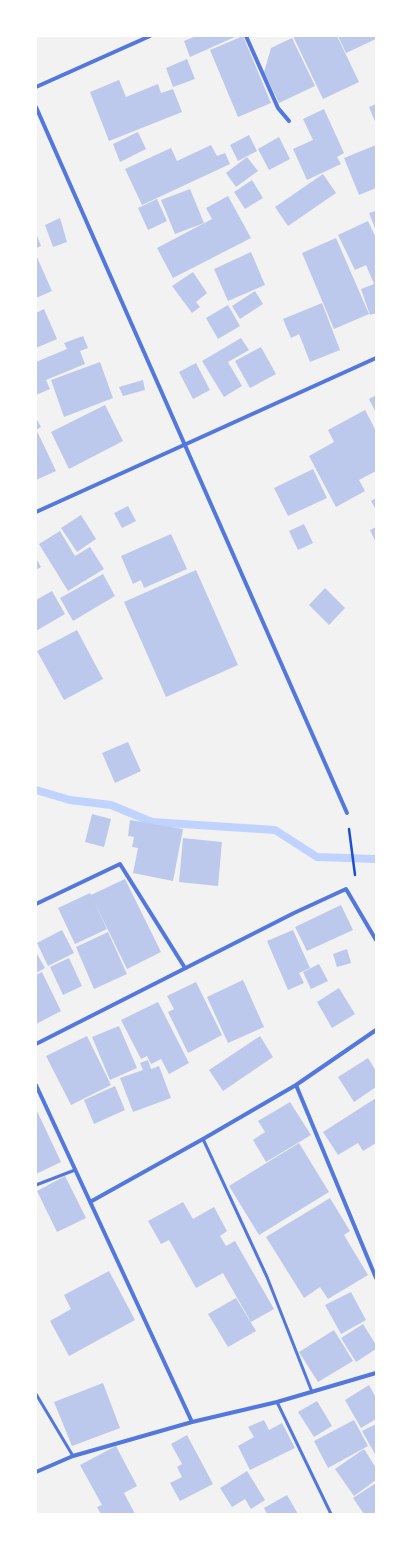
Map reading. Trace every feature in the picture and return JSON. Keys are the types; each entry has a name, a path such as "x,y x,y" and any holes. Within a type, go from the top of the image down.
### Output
{"street":[{"path":"36,88 150,36"},
{"path":"246,36 278,108 288,121"},
{"path":"36,107 347,813"},
{"path":"36,512 376,358"},
{"path":"36,904 120,864 184,968"},
{"path":"36,1044 294,913 346,889 376,940"},
{"path":"90,1202 296,1085 376,1030"},
{"path":"36,1085 192,1422"},
{"path":"296,1085 376,1278"},
{"path":"36,1472 73,1456 192,1422 277,1402 376,1373"}],"lane":[{"path":"203,1139 267,1277 312,1392"},
{"path":"36,1185 75,1170"},
{"path":"36,1394 73,1456"},
{"path":"277,1402 330,1513 325,1514"}],"path":[{"path":"347,813 355,876"}],"building":[{"path":"196,36 237,36 190,57 184,41"},
{"path":"243,36 271,103 238,117 210,50"},
{"path":"293,36 337,36 359,82 323,99"},
{"path":"338,36 376,36 376,39 346,53"},
{"path":"292,38 315,86 279,103 264,72 271,48"},
{"path":"187,59 195,79 173,87 166,68"},
{"path":"119,80 126,97 158,84 161,93 173,89 182,112 109,141 90,92"},
{"path":"376,104 376,124 369,107"},
{"path":"324,109 344,153 337,157 341,164 307,180 293,149 313,140 303,119"},
{"path":"138,132 146,149 120,162 113,144"},
{"path":"249,135 257,151 238,161 230,145"},
{"path":"279,137 290,159 269,170 258,149"},
{"path":"211,145 217,156 225,153 230,164 142,205 125,169 171,148 177,161"},
{"path":"376,145 376,188 359,195 344,158"},
{"path":"247,157 258,171 236,187 226,173"},
{"path":"323,174 336,193 288,226 275,207"},
{"path":"252,180 263,198 245,209 234,192"},
{"path":"190,189 204,223 175,234 161,200"},
{"path":"228,196 251,238 173,278 157,248 212,219 206,208"},
{"path":"157,199 167,221 148,230 138,208"},
{"path":"376,211 376,231 369,213"},
{"path":"60,218 67,242 53,247 45,225"},
{"path":"368,221 376,238 376,313 370,315 361,289 374,284 366,265 355,270 338,235"},
{"path":"36,233 41,246 36,248"},
{"path":"336,238 369,314 334,329 302,253"},
{"path":"251,252 265,285 228,301 214,269"},
{"path":"36,255 52,291 36,298"},
{"path":"193,272 207,293 196,302 200,307 192,313 172,286"},
{"path":"255,291 263,304 240,319 232,306"},
{"path":"322,303 340,350 310,362 299,334 291,338 283,319"},
{"path":"228,305 240,326 218,339 206,318"},
{"path":"44,309 57,339 36,348 36,313"},
{"path":"83,336 88,348 80,351 85,364 46,380 50,389 36,395 36,362 67,349 64,343"},
{"path":"241,338 249,350 228,362 242,386 224,397 202,361"},
{"path":"261,347 276,374 250,388 235,361"},
{"path":"100,362 113,398 64,417 51,380"},
{"path":"196,363 210,390 193,399 179,372"},
{"path":"143,380 145,390 123,396 119,387"},
{"path":"376,395 376,413 369,399"},
{"path":"105,405 123,441 69,469 51,432"},
{"path":"365,410 376,431 376,471 359,480 365,491 336,507 309,456 334,442 328,430"},
{"path":"36,418 41,427 36,430"},
{"path":"37,431 56,471 36,480 36,432"},
{"path":"313,469 327,498 288,516 274,488"},
{"path":"376,498 376,510 371,501"},
{"path":"128,506 136,521 122,528 114,513"},
{"path":"81,515 96,539 77,552 61,528"},
{"path":"304,524 313,543 298,550 289,531"},
{"path":"376,527 376,543 370,530"},
{"path":"60,531 75,556 90,547 104,569 68,591 39,544"},
{"path":"171,534 187,569 144,588 141,580 133,584 121,556"},
{"path":"36,558 41,567 36,570"},
{"path":"196,570 238,665 166,697 124,602"},
{"path":"103,574 115,596 73,621 60,598"},
{"path":"325,588 345,608 329,625 309,605"},
{"path":"52,591 65,614 36,631 36,600"},
{"path":"77,630 103,679 64,700 37,651"},
{"path":"128,742 141,771 115,783 102,753"},
{"path":"92,814 111,819 104,847 85,842"},
{"path":"130,820 183,829 173,881 133,873 138,848 132,847 134,837 128,836"},
{"path":"183,838 222,842 218,886 179,882"},
{"path":"125,879 161,952 127,969 93,899 107,929 75,944 58,908"},
{"path":"341,905 353,930 307,951 295,927"},
{"path":"62,930 74,953 48,966 37,943"},
{"path":"293,930 310,968 299,973 304,983 288,990 267,941"},
{"path":"108,932 127,974 94,989 76,947"},
{"path":"347,949 351,963 337,967 333,954"},
{"path":"36,952 45,968 36,973"},
{"path":"69,958 82,986 63,995 50,967"},
{"path":"319,964 328,981 311,989 303,972"},
{"path":"42,972 61,1011 36,1024 36,975"},
{"path":"243,980 264,1027 228,1043 207,997"},
{"path":"196,982 222,1035 188,1053 168,1012 174,1009 167,996"},
{"path":"339,988 355,1014 332,1028 317,1002"},
{"path":"158,1002 189,1063 169,1074 161,1059 151,1064 147,1056 141,1059 121,1020"},
{"path":"119,1026 137,1068 110,1080 92,1037"},
{"path":"87,1036 111,1085 71,1105 46,1056"},
{"path":"260,1036 273,1057 223,1091 209,1070"},
{"path":"368,1058 376,1071 376,1087 354,1102 338,1077"},
{"path":"148,1060 151,1069 159,1066 171,1098 133,1112 120,1078 143,1070 140,1063"},
{"path":"115,1086 125,1110 94,1124 84,1100"},
{"path":"376,1098 376,1143 363,1151 358,1143 338,1155 323,1132"},
{"path":"290,1102 311,1135 266,1162 253,1140 265,1132 258,1121"},
{"path":"37,1111 61,1162 36,1174 36,1112"},
{"path":"299,1143 329,1192 259,1235 229,1186"},
{"path":"65,1176 86,1218 57,1232 37,1191"},
{"path":"330,1198 350,1231 344,1235 368,1275 328,1299 320,1287 304,1298 266,1237"},
{"path":"183,1202 193,1219 214,1207 227,1231 220,1236 226,1246 235,1241 274,1309 251,1322 223,1273 196,1288 169,1240 161,1244 148,1221"},
{"path":"109,1271 135,1320 69,1356 50,1321 71,1309 64,1295"},
{"path":"351,1292 366,1320 341,1334 325,1305"},
{"path":"236,1298 256,1331 228,1347 208,1314"},
{"path":"363,1324 376,1345 376,1349 356,1362 341,1338"},
{"path":"334,1330 353,1361 318,1382 299,1352"},
{"path":"103,1383 120,1428 72,1446 54,1402"},
{"path":"369,1385 376,1398 376,1419 361,1428 345,1400"},
{"path":"317,1401 332,1426 314,1437 298,1412"},
{"path":"264,1420 269,1430 282,1423 295,1448 250,1470 238,1446 254,1437 248,1427"},
{"path":"354,1420 368,1446 328,1468 314,1441"},
{"path":"376,1424 376,1456 362,1431"},
{"path":"187,1435 213,1484 180,1501 170,1483 182,1477 177,1467 182,1464 171,1444"},
{"path":"116,1446 137,1486 124,1493 135,1514 101,1514 97,1507 102,1505 80,1465"},
{"path":"364,1449 376,1468 376,1480 354,1496 335,1469"},
{"path":"247,1471 265,1500 251,1509 245,1499 232,1507 220,1488"},
{"path":"376,1483 376,1514 364,1514 353,1498"},
{"path":"287,1495 298,1514 267,1514 264,1508"}],"waterway":[{"path":"36,790 70,800 111,805 152,822 275,830 317,857 376,859"}]}
